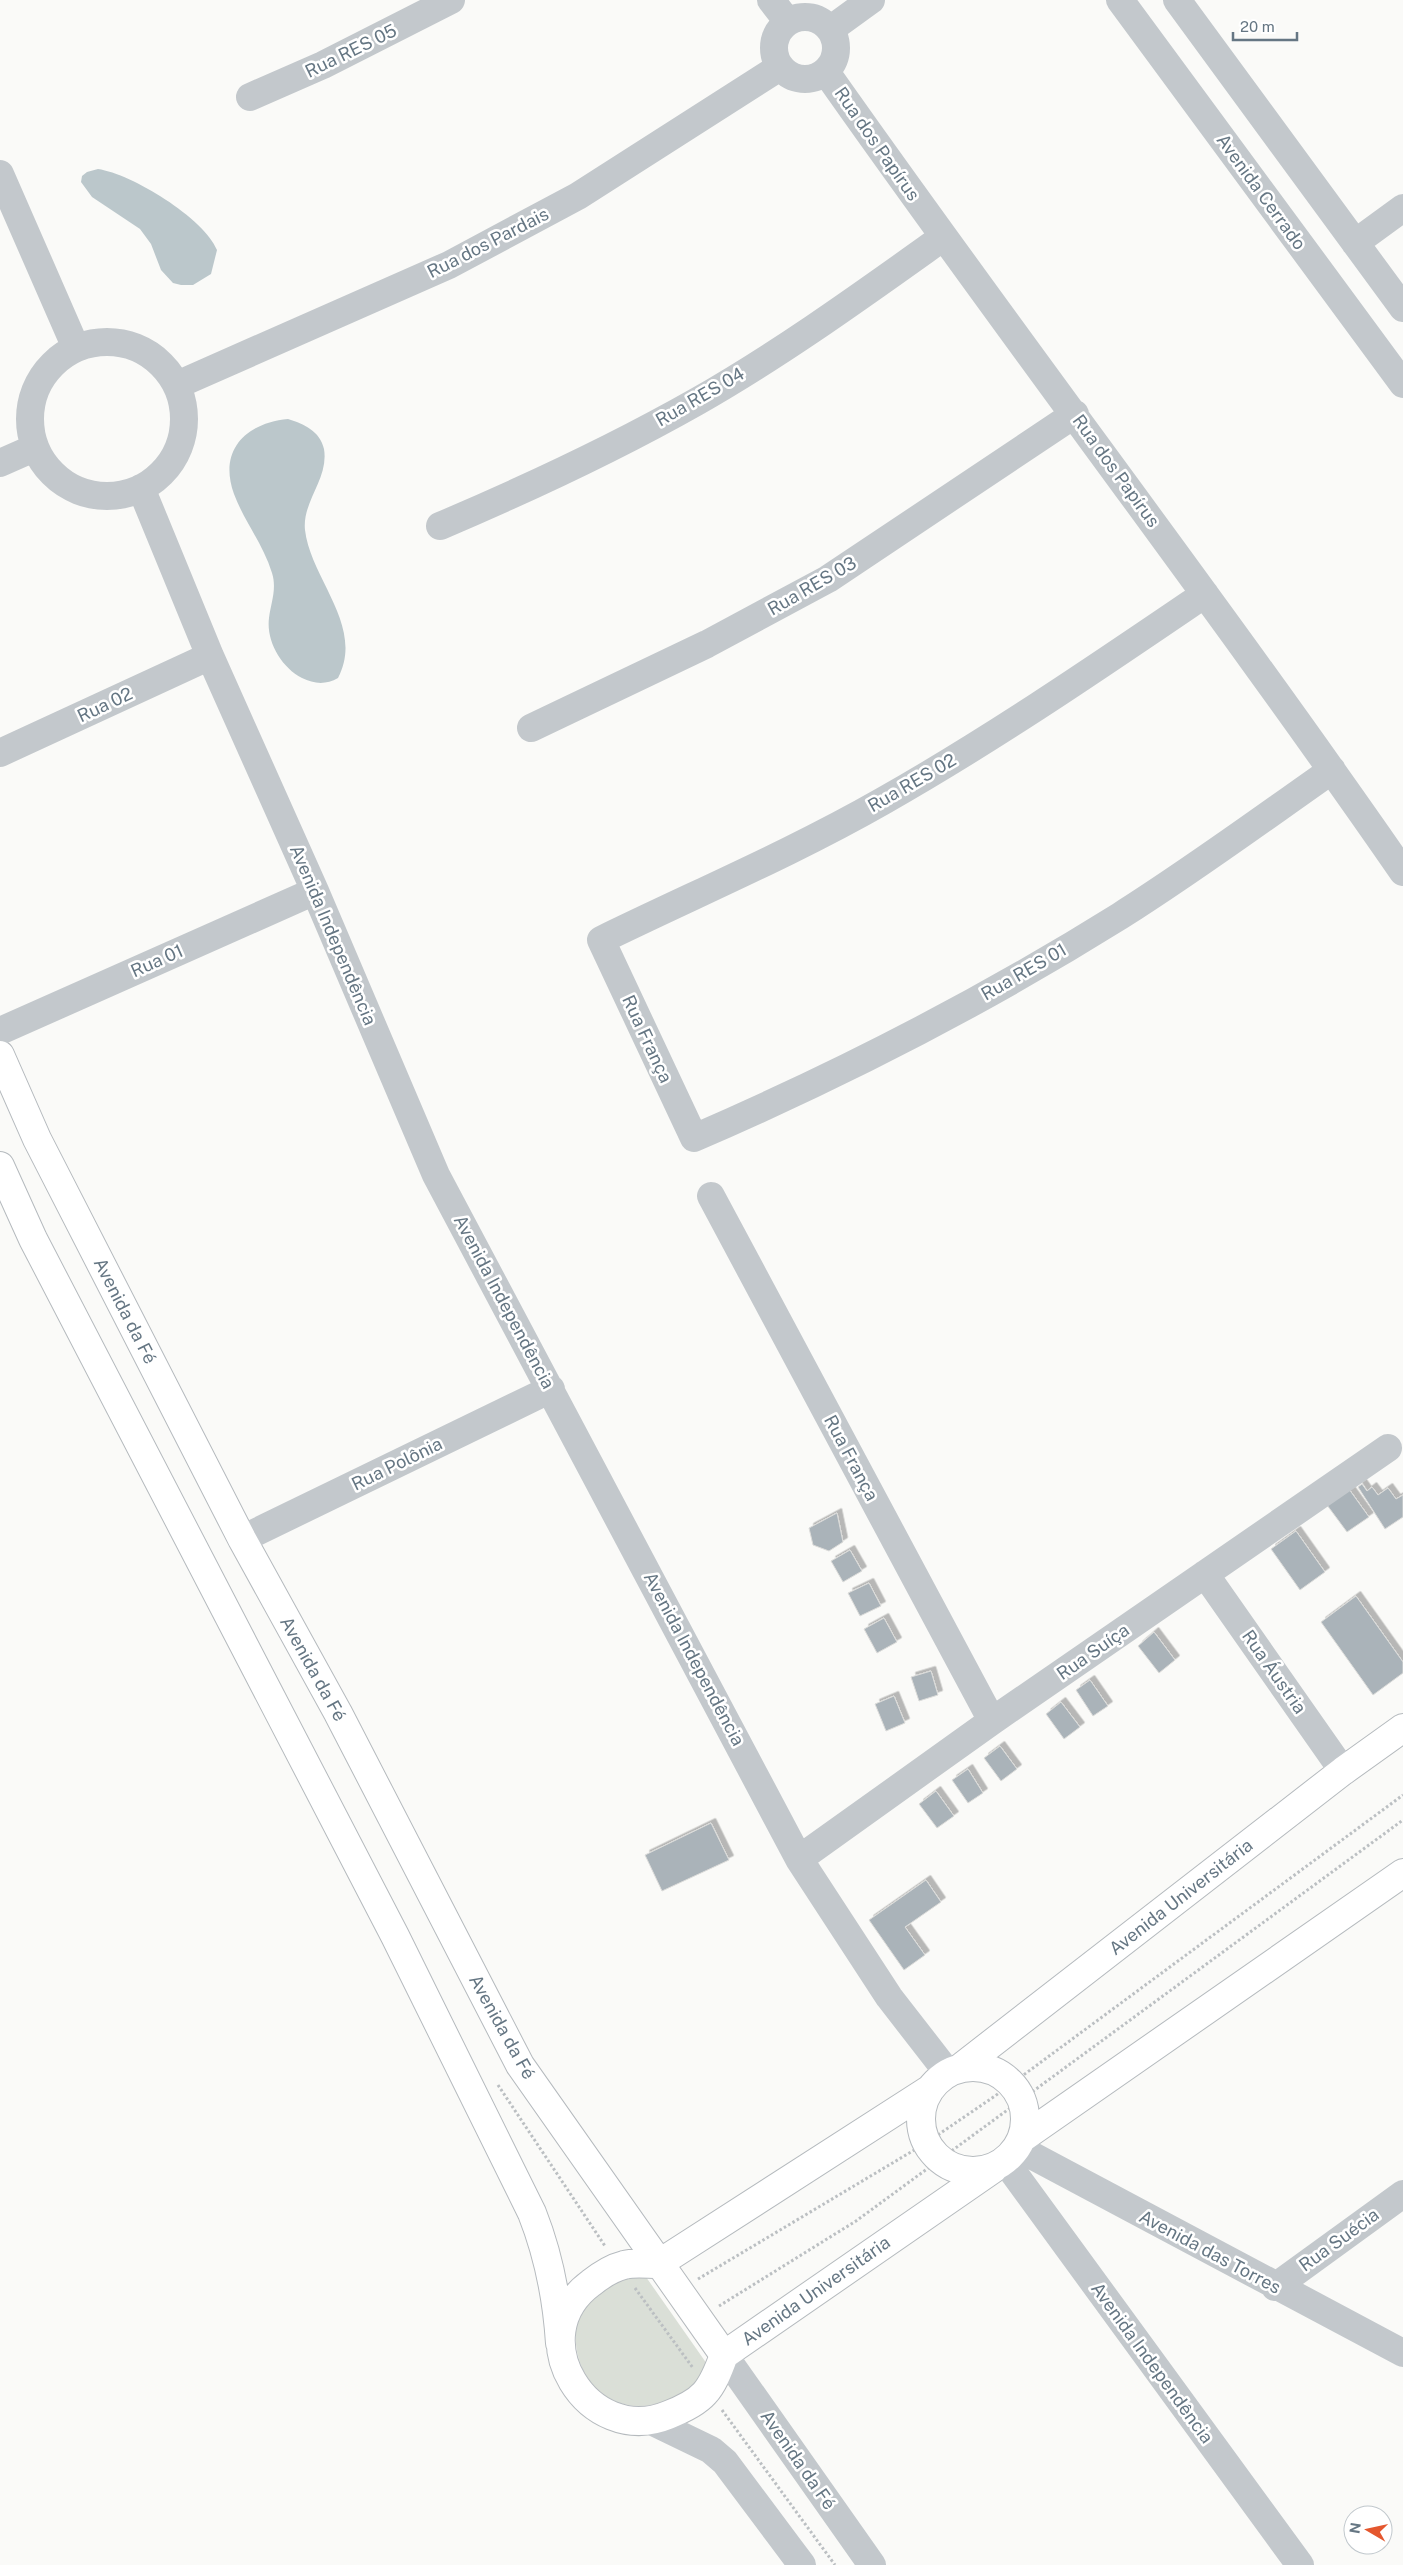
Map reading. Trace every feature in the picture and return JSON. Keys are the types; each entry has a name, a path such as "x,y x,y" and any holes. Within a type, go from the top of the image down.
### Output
{"main road":[{"name":"Avenida da Fé","path":"0,1055 37,1139 242,1539 342,1722 520,2065 658,2264"},
{"path":"0,1166 33,1239 395,1936 532,2213 545,2246 552,2274 558,2305 560,2343 566,2372 578,2392 598,2409 624,2420 653,2422"},
{"name":"Avenida Universitária","path":"658,2264 946,2077 1343,1771 1403,1728"},
{"name":"Avenida Universitária","path":"653,2422 697,2402 714,2380 724,2355 1403,1873"},
{"path":"978,2067 994,2071 1016,2091 1025,2113 1009,2154 964,2171 949,2166 933,2151 922,2127 921,2114 946,2077 978,2067"},
{"path":"560,2343 564,2316 578,2292 602,2274 626,2264 658,2264 724,2355"}],"street":[{"name":"Rua RES 05","path":"250,97 323,65 451,0"},
{"path":"771,0 788,22"},
{"path":"831,29 871,0"},
{"name":"Avenida Cerrado","path":"1120,0 1403,384"},
{"path":"1177,0 1403,308"},
{"path":"811,17 831,29 836,40 837,51 833,63 826,72 814,78 801,79 789,75 780,67 775,55 774,43 778,31 788,22 798,18 811,17"},
{"name":"Rua dos Pardais","path":"177,385 449,265 578,196 780,67"},
{"name":"Rua dos Papírus","path":"826,72 942,238 1075,414 1332,770 1403,872"},
{"path":"1,179 76,348"},
{"path":"1355,243 1403,208"},
{"name":"Rua RES 04","path":"440,526 529,488 696,402 810,332 942,238"},
{"path":"104,342 133,347 159,362 177,385 185,415 180,444 165,470 141,488 110,496 78,490 52,474 34,448 29,428 29,407 34,388 58,358 76,348 104,342"},
{"name":"Rua RES 03","path":"531,728 707,644 828,579 1075,414"},
{"path":"0,463 34,448"},
{"name":"Avenida Independência","path":"141,488 210,656 315,891 436,1175 800,1859 888,1997 946,2077"},
{"name":"Rua RES 02","path":"600,940 787,851 882,802 1071,686 1205,594"},
{"name":"Rua 02","path":"0,753 210,656"},
{"name":"Rua RES 01","path":"694,1138 843,1071 991,992 1121,915 1332,770"},
{"name":"Rua 01","path":"0,1031 315,891"},
{"name":"Rua França","path":"600,940 694,1138"},
{"name":"Rua França","path":"711,1196 992,1721"},
{"name":"Rua Polônia","path":"242,1539 551,1389"},
{"name":"Rua Suíça","path":"800,1859 992,1721 1388,1448"},
{"name":"Rua Áustria","path":"1205,1574 1343,1771"},
{"name":"Avenida Independência","path":"1009,2154 1300,2565"},
{"name":"Avenida das Torres","path":"1009,2154 1275,2287 1403,2354"},
{"name":"Rua Suécia","path":"1275,2287 1403,2194"},
{"name":"Avenida da Fé","path":"724,2355 872,2565"},
{"path":"653,2422 711,2450 725,2462 802,2565"}],"path":[{"path":"678,2291 933,2151 1016,2091 1403,1795"},
{"path":"670,2337 856,2221 933,2151 1403,1820"}],"shaded area":[{"path":"98,169 129,179 147,188 183,212 198,225 210,238 217,250 211,274 193,285 173,283 161,270 151,244 140,229 92,197 81,182 82,176 87,172"},
{"path":"288,419 300,423 315,433 319,437 324,449 323,470 307,509 305,530 309,549 316,567 341,622 345,640 345,659 338,678 324,683 311,682 294,673 276,652 269,627 274,590 272,573 264,552 238,504 230,478 230,464 233,452 239,442 248,433 260,426"},
{"path":"634,2275 646,2277 707,2364 696,2382 680,2395 666,2401 638,2406 614,2400 595,2387 582,2368 576,2346 578,2323 587,2302 606,2285"}],"building":[{"path":"1362,1484 1367,1491 1372,1487 1378,1495 1388,1488 1396,1499 1403,1495 1403,1517 1385,1529 1358,1487"},
{"path":"1346,1485 1369,1517 1347,1532 1324,1501"},
{"path":"837,1513 843,1542 829,1551 813,1545 809,1528"},
{"path":"1296,1531 1325,1572 1300,1590 1271,1549"},
{"path":"850,1550 862,1571 843,1582 831,1561"},
{"path":"869,1583 881,1606 860,1616 848,1593"},
{"path":"1356,1596 1403,1662 1403,1673 1373,1695 1321,1622"},
{"path":"884,1618 897,1642 877,1653 864,1629"},
{"path":"1154,1632 1175,1660 1159,1673 1138,1646"},
{"path":"931,1671 938,1695 919,1701 911,1677"},
{"path":"1090,1680 1108,1706 1093,1716 1076,1690"},
{"path":"894,1696 905,1723 886,1731 875,1704"},
{"path":"1061,1702 1080,1727 1064,1739 1046,1714"},
{"path":"1000,1746 1017,1769 1001,1781 984,1758"},
{"path":"968,1769 983,1793 968,1803 952,1780"},
{"path":"936,1791 954,1816 937,1828 919,1804"},
{"path":"711,1823 729,1860 662,1891 645,1855"},
{"path":"926,1880 941,1902 905,1927 925,1955 904,1970 869,1920"}]}
